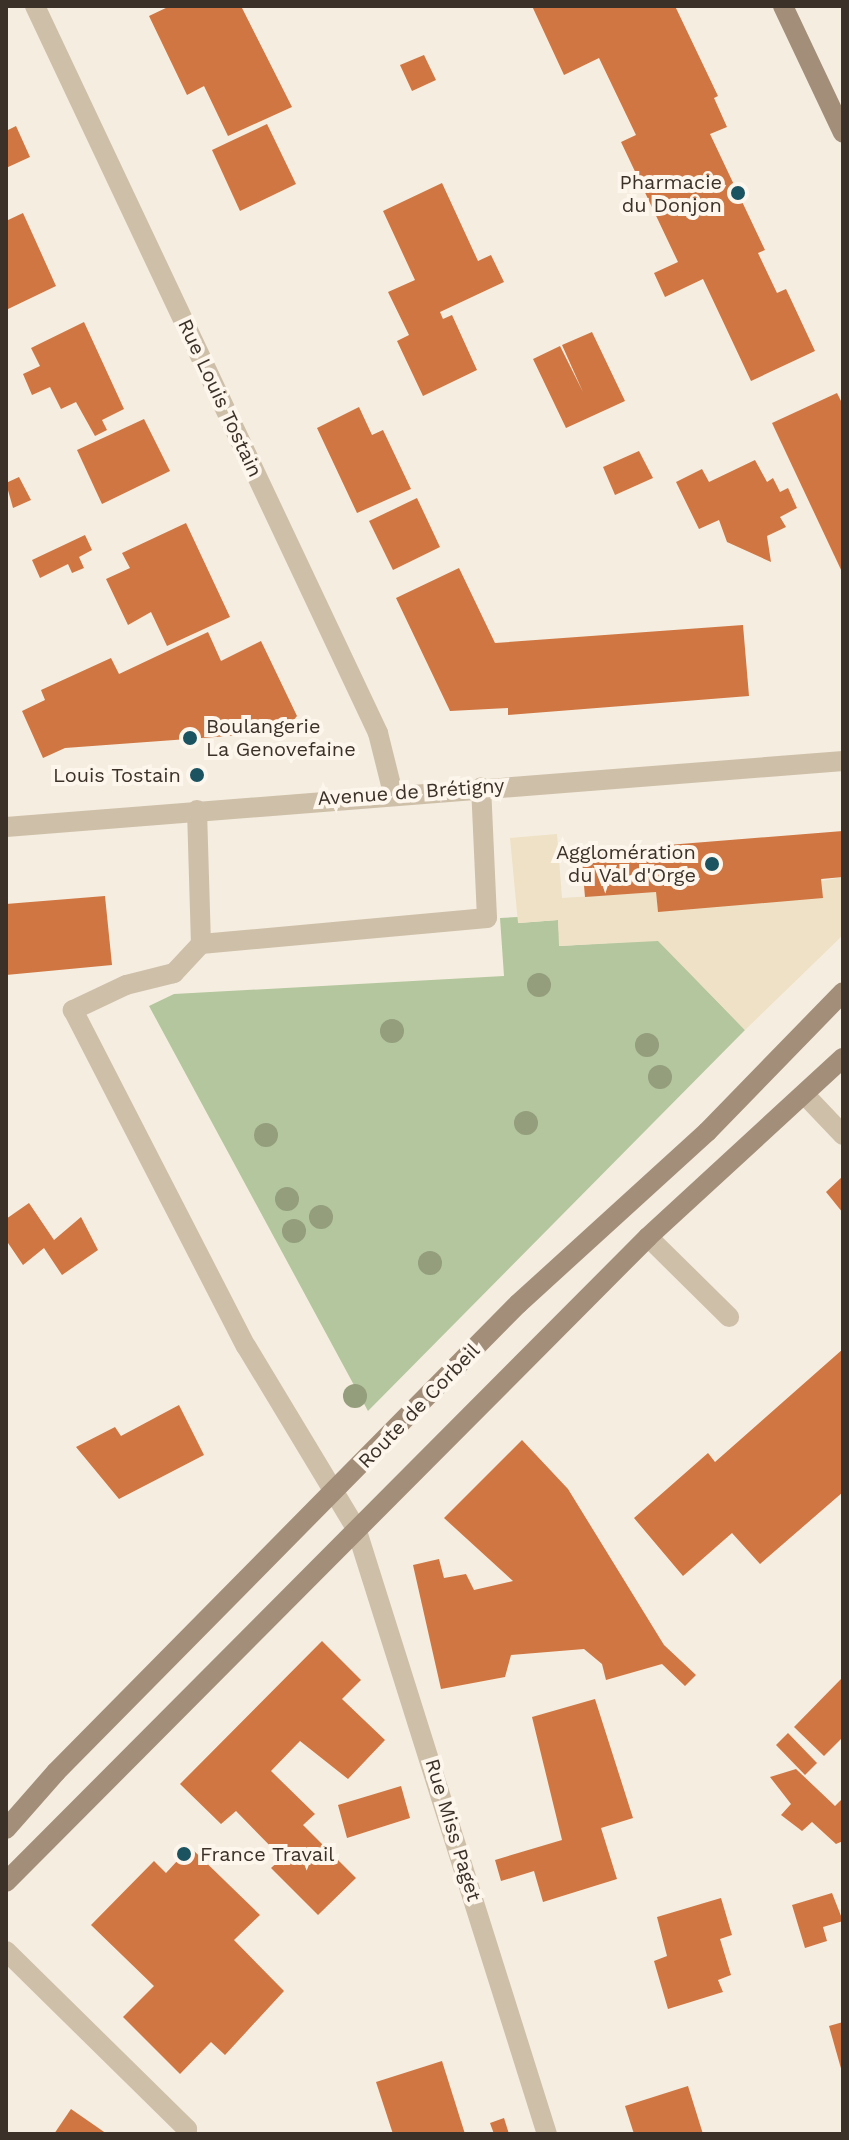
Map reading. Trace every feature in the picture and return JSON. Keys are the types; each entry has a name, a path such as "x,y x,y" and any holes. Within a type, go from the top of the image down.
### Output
{"main road":[{"path":"783,6 843,133"},
{"name":"Route de Corbeil","path":"6,1829 56,1772 518,1304 707,1132 843,992"},
{"name":"Route de Corbeil","path":"6,1882 648,1237 806,1096 843,1058"}],"street":[{"name":"Rue Louis Tostain","path":"35,6 378,733 393,793"},
{"name":"Avenue de Brétigny","path":"816,762 843,752"},
{"name":"Avenue de Brétigny","path":"6,827 393,793 843,761"},
{"path":"197,810 201,944 487,918 481,787"},
{"name":"Rue Miss Paget","path":"201,944 174,973 126,985 73,1010 246,1346 356,1528 547,2134"},
{"path":"806,1096 843,1135"},
{"path":"648,1237 729,1317"},
{"path":"6,1951 176,2118 186,2134"}],"green space":[{"path":"518,917 519,923 558,920 560,946 658,940 745,1030 368,1411 149,1006 174,994 504,976 500,918"}],"shaded area":[{"path":"557,834 562,898 656,892 658,911 843,877 843,935 745,1030 658,941 559,946 558,920 518,923 510,838"}],"building":[{"path":"170,6 241,6 292,107 228,136 204,86 187,95 149,16"},
{"path":"532,6 675,6 718,96 714,98 727,127 710,134 765,250 758,253 777,293 786,289 815,351 751,381 703,279 665,297 654,273 678,262 621,142 636,135 599,58 564,75"},
{"path":"424,55 436,80 412,91 400,65"},
{"path":"267,124 296,184 240,211 212,150"},
{"path":"16,126 30,157 6,168 6,131"},
{"path":"442,183 478,261 491,255 504,282 440,312 443,319 452,315 477,370 423,396 397,341 409,335 388,292 415,280 383,211"},
{"path":"23,213 56,286 6,310 6,221"},
{"path":"84,322 124,409 102,420 107,430 95,436 76,402 61,409 50,387 32,395 23,374 40,366 31,348"},
{"path":"592,332 625,401 566,428 533,359 560,346 583,392 562,345"},
{"path":"837,393 843,405 843,574 772,423"},
{"path":"359,407 372,435 383,430 411,489 357,513 317,428"},
{"path":"144,419 170,471 102,504 77,450"},
{"path":"639,451 653,478 615,495 603,467"},
{"path":"755,460 767,482 773,478 780,492 788,488 797,508 780,517 786,527 767,536 771,562 727,542 719,520 699,529 676,482 702,469 709,482"},
{"path":"19,477 31,500 13,508 6,483"},
{"path":"417,498 440,547 393,570 369,521"},
{"path":"186,523 230,617 167,646 151,612 128,625 106,579 130,568 122,553"},
{"path":"85,535 92,550 79,557 84,568 72,573 68,564 40,578 32,560"},
{"path":"459,568 495,643 743,625 749,696 508,715 508,708 450,711 396,598"},
{"path":"208,632 221,661 261,641 297,716 284,732 65,748 43,758 22,711 45,700 41,690 111,658 119,674"},
{"name":"Agglomération du Val d'Orge","path":"843,831 843,877 821,879 823,898 658,912 656,892 585,897 581,852"},
{"path":"105,896 112,965 6,975 6,904"},
{"path":"843,1176 843,1213 826,1192"},
{"path":"29,1203 54,1240 81,1217 98,1250 62,1275 44,1248 23,1265 6,1240 6,1219"},
{"path":"843,1349 843,1492 760,1564 732,1533 683,1576 634,1518 708,1453 715,1462"},
{"path":"179,1405 204,1455 119,1499 76,1447 115,1427 121,1436"},
{"path":"522,1440 568,1489 664,1645 696,1675 685,1686 662,1664 606,1680 602,1664 584,1649 511,1655 505,1677 441,1689 413,1565 439,1559 444,1578 466,1574 474,1590 513,1581 444,1518"},
{"path":"322,1641 361,1680 342,1699 385,1740 348,1779 300,1741 271,1771 315,1814 303,1825 356,1878 318,1915 271,1868 282,1858 236,1811 221,1824 180,1784"},
{"path":"843,1677 843,1737 824,1756 794,1727"},
{"path":"595,1699 633,1818 601,1828 617,1879 543,1902 534,1871 501,1881 495,1860 562,1840 532,1717"},
{"path":"788,1733 817,1763 805,1775 776,1745"},
{"path":"796,1769 835,1806 843,1798 843,1841 836,1844 812,1822 802,1831 781,1815 791,1804 770,1777"},
{"path":"401,1786 410,1818 347,1838 338,1805"},
{"path":"190,1847 260,1915 234,1940 284,1991 225,2055 211,2042 180,2074 123,2017 154,1986 91,1925 154,1861 166,1873"},
{"path":"832,1893 843,1921 823,1927 827,1941 805,1948 792,1905"},
{"path":"721,1898 732,1935 720,1939 731,1975 718,1980 723,1992 668,2009 654,1961 667,1956 657,1917"},
{"path":"843,2022 843,2071 842,2072 829,2026"},
{"path":"442,2061 465,2134 393,2134 376,2082"},
{"path":"688,2086 703,2134 634,2134 625,2106"},
{"path":"71,2109 107,2134 54,2134"},
{"path":"504,2118 509,2134 494,2134 490,2123"}],"place":[{"name":"Pharmacie du Donjon","path":"738,193"},
{"name":"Boulangerie La Genovefaine","path":"190,738"},
{"name":"Louis Tostain","path":"197,775"},
{"name":"Agglomération du Val d'Orge","path":"712,864"},
{"name":"France Travail","path":"184,1854"}]}
